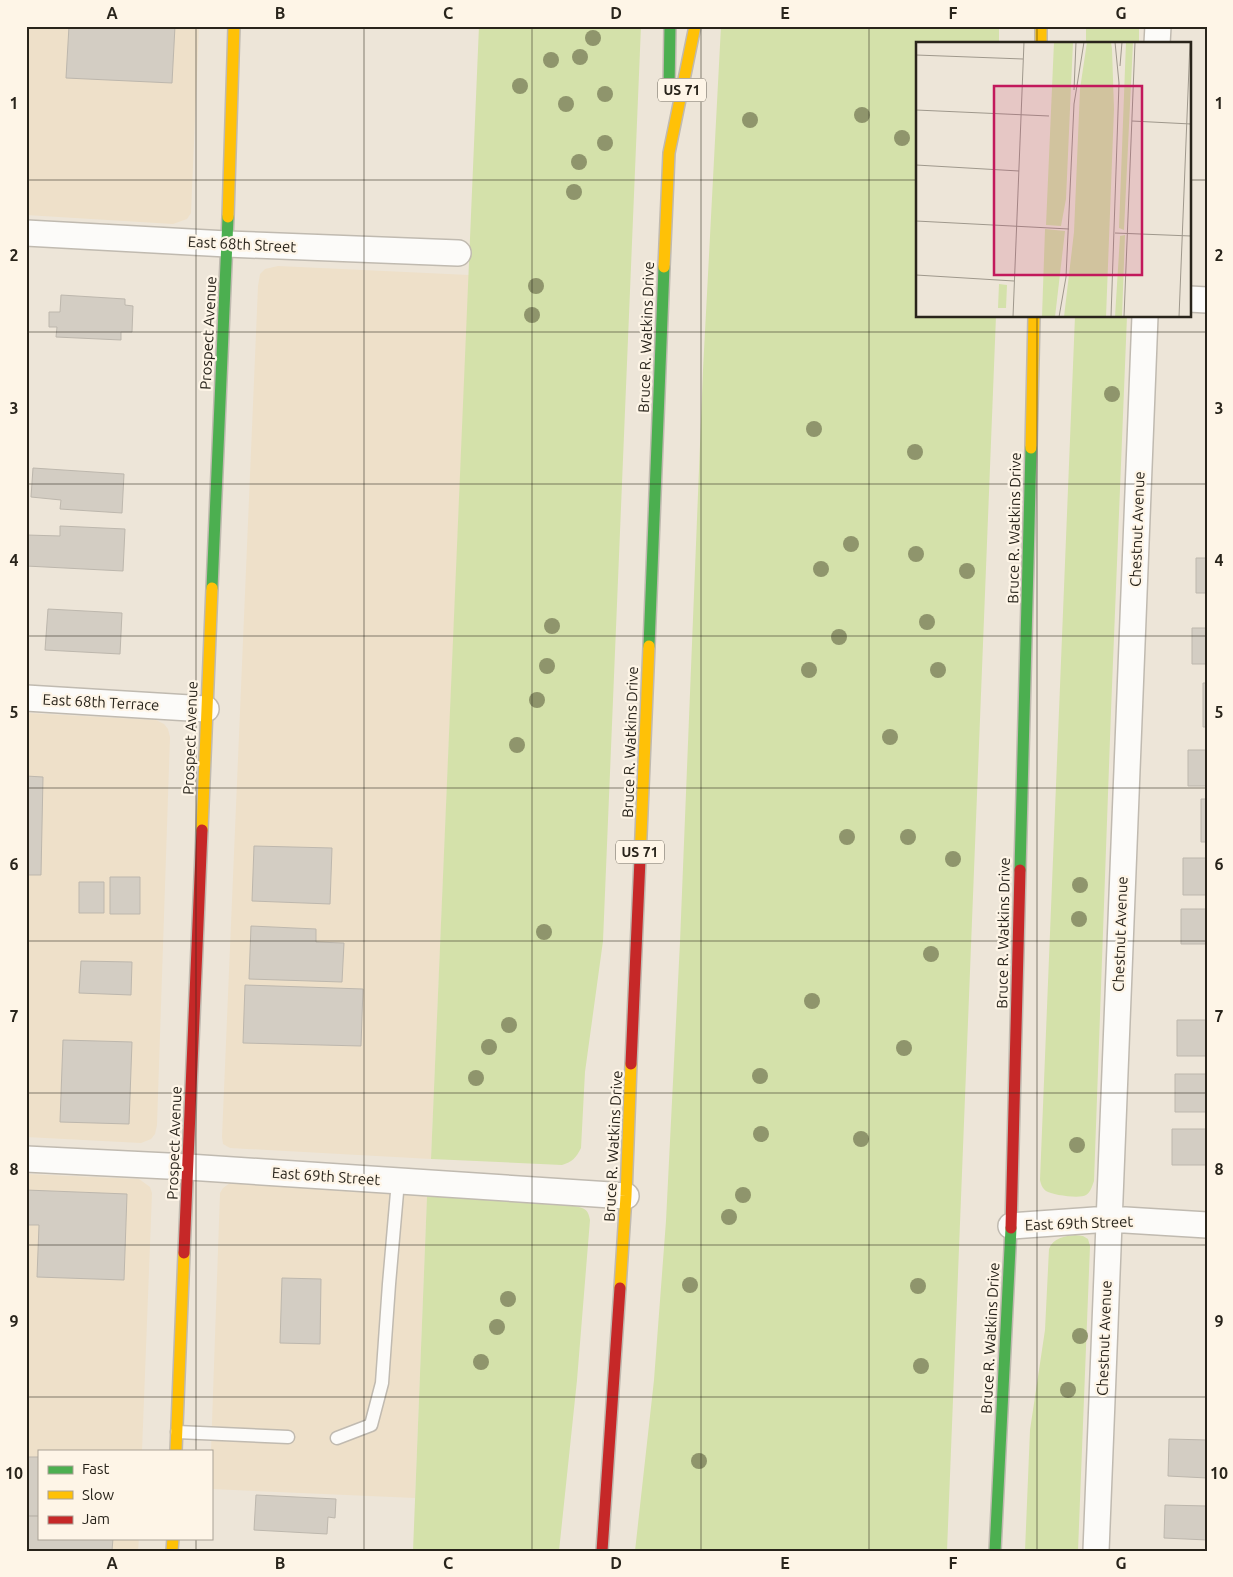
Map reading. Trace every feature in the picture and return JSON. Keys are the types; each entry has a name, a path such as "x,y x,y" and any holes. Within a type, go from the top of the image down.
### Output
{"main road":[{"name":"Prospect Avenue","path":"176,1450 227,244 234,26"},
{"path":"669,153 670,26"},
{"name":"Bruce R. Watkins Drive","path":"602,1551 626,1196 669,153 695,26"},
{"path":"1041,42 1042,26"},
{"name":"Bruce R. Watkins Drive","path":"995,1551 1011,1226 1034,318"}],"street":[{"path":"1158,26 1158,42"},
{"name":"East 68th Street","path":"26,233 227,244 458,253"},
{"path":"1190,299 1207,300"},
{"name":"Chestnut Avenue","path":"1096,1551 1145,318"},
{"name":"East 68th Terrace","path":"26,698 206,709"},
{"name":"East 69th Street","path":"26,1159 188,1167 626,1196"},
{"name":"East 69th Street","path":"1011,1226 1109,1219 1207,1225"}],"lane":[{"path":"337,1438 371,1425 382,1384 398,1181"},
{"path":"177,1432 288,1437"}],"shaded area":[{"path":"26,26 199,26 191,213 187,219 173,224 26,215"},
{"path":"278,266 469,275 431,1159 230,1148 223,1144 258,286 260,274 265,269"},
{"path":"26,713 156,720 164,724 168,729 170,737 157,1125 155,1134 151,1139 141,1143 26,1137"},
{"path":"26,1174 139,1179 150,1187 152,1193 142,1450 38,1450 38,1540 139,1540 138,1551 26,1551"},
{"path":"230,1183 427,1196 415,1498 212,1489 211,1450 220,1193"}],"green space":[{"path":"479,26 641,26 603,941 585,1072 581,1148 573,1159 562,1165 431,1159"},
{"path":"721,26 999,26 999,42 916,42 916,318 996,318 947,1551 635,1551 654,1380 666,1221 680,942 703,370"},
{"path":"1086,26 1139,26 1139,42 1086,42"},
{"path":"1075,318 1127,318 1094,1181 1088,1194 1078,1197 1046,1191 1040,1180"},
{"path":"427,1196 571,1205 584,1209 588,1213 590,1220 577,1380 559,1551 413,1551"},
{"path":"1075,1235 1088,1239 1090,1246 1078,1551 1025,1551 1030,1430 1045,1330 1049,1249 1056,1240"}],"building":[{"path":"69,26 175,26 172,83 66,78"},
{"path":"61,295 125,299 125,305 133,306 132,332 121,332 121,340 56,337 57,327 49,327 49,312 60,312"},
{"path":"33,468 124,474 122,513 60,509 61,500 31,497"},
{"path":"60,526 125,529 123,571 26,566 27,535 60,536"},
{"path":"1196,558 1207,558 1207,593 1196,593"},
{"path":"48,609 122,613 120,654 45,650"},
{"path":"1192,628 1207,628 1207,664 1192,664"},
{"path":"1203,683 1207,683 1207,727 1203,727"},
{"path":"1188,750 1207,750 1207,786 1188,786"},
{"path":"26,776 43,777 41,875 26,875"},
{"path":"1201,799 1207,799 1207,842 1201,842"},
{"path":"254,846 332,848 330,904 252,901"},
{"path":"1183,858 1207,858 1207,895 1183,895"},
{"path":"110,877 140,877 140,914 110,914"},
{"path":"79,882 104,882 104,913 79,913"},
{"path":"1181,909 1207,909 1207,944 1181,944"},
{"path":"251,926 316,929 316,942 344,943 342,982 249,979"},
{"path":"81,961 132,962 131,995 79,993"},
{"path":"245,985 363,989 361,1046 243,1043"},
{"path":"1177,1020 1207,1020 1207,1056 1177,1056"},
{"path":"63,1040 132,1042 129,1124 60,1122"},
{"path":"1175,1074 1207,1074 1207,1112 1175,1112"},
{"path":"1172,1129 1207,1129 1207,1165 1172,1165"},
{"path":"26,1190 127,1194 124,1280 37,1277 39,1225 26,1225"},
{"path":"282,1278 321,1279 320,1344 280,1343"},
{"path":"1169,1439 1207,1440 1207,1478 1168,1476"},
{"path":"26,1457 38,1457 38,1516 26,1516"},
{"path":"256,1495 336,1499 335,1518 328,1517 327,1534 254,1530"},
{"path":"1165,1505 1207,1506 1207,1540 1164,1538"},
{"path":"26,1516 38,1516 38,1540 113,1540 112,1551 26,1551"}],"traffic: fast":[{"path":"669,89 670,26"},
{"path":"212,588 228,217"},
{"path":"649,646 664,267"},
{"path":"1020,870 1031,448"},
{"path":"995,1551 1011,1228"}],"traffic: slow":[{"path":"228,217 234,26"},
{"path":"664,267 669,153 695,26"},
{"path":"1041,26 1041,42"},
{"path":"1031,448 1034,318"},
{"path":"202,830 212,588"},
{"path":"640,859 649,646"},
{"path":"620,1288 631,1064"},
{"path":"176,1450 184,1253"},
{"path":"172,1551 173,1540"}],"traffic: jam":[{"path":"184,1253 202,830"},
{"path":"631,1064 640,859"},
{"path":"1011,1228 1020,870"},
{"path":"602,1551 620,1288"}]}
